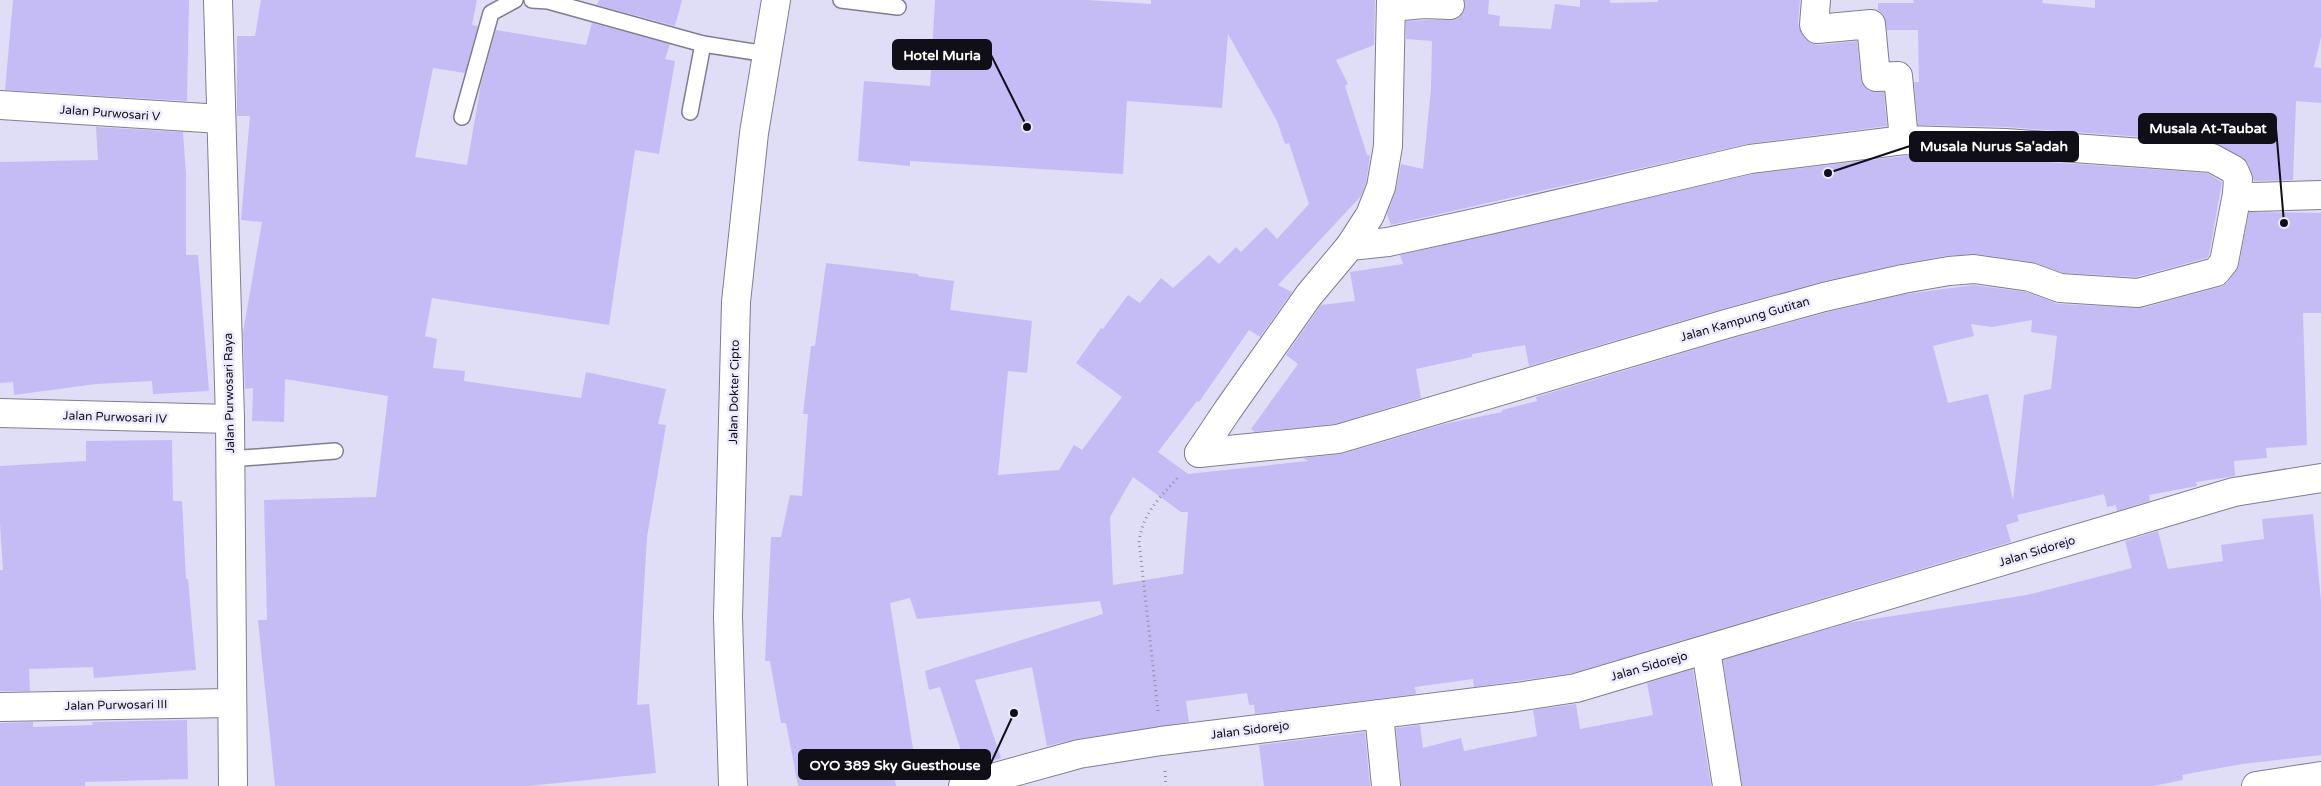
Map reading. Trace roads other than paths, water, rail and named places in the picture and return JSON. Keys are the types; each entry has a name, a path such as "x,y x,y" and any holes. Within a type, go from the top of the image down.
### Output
{"main road":[{"name":"Jalan Purwosari Raya","path":"218,0 230,419 233,786"},
{"name":"Jalan Dokter Cipto","path":"733,786 728,617 736,302 754,133 776,0"},
{"path":"1816,0 1814,25 1816,29 1871,24 1876,77 1898,76 1904,140"},
{"path":"1350,246 1370,215 1381,187 1388,146 1391,3 1450,5"},
{"name":"Jalan Purwosari V","path":"0,105 221,119"},
{"name":"Jalan Kampung Gutitan","path":"1904,140 2023,144 2212,158 2234,170 2238,179 2237,194 2224,262 2220,268 2216,272 2145,292 2060,288 2015,275 1974,269 1949,271 1824,297 1553,374 1338,439 1199,453 1309,295 1350,246 1388,242 1494,219 1750,159 1904,140"},
{"path":"2237,194 2252,197 2321,195"},
{"name":"Jalan Purwosari IV","path":"0,413 230,419"},
{"name":"Jalan Sidorejo","path":"963,786 1079,754 1161,740 1517,697 1576,688 2234,492 2321,478"},
{"path":"1706,650 1727,786"},
{"name":"Jalan Purwosari III","path":"0,707 232,703"},
{"path":"1379,714 1386,786"},
{"path":"2256,786 2321,776"}],"lane":[{"path":"462,117 491,13 514,0"},
{"path":"532,0 548,1 703,44 767,54"},
{"path":"841,0 898,7"},
{"path":"690,112 703,44"},
{"path":"230,460 335,451"}],"place":[{"name":"Hotel Muria","path":"1027,127"},
{"name":"Musala Nurus Sa'adah","path":"1828,173"},
{"name":"Musala At-Taubat","path":"2284,223"},
{"name":"OYO 389 Sky Guesthouse","path":"1014,713"}]}
